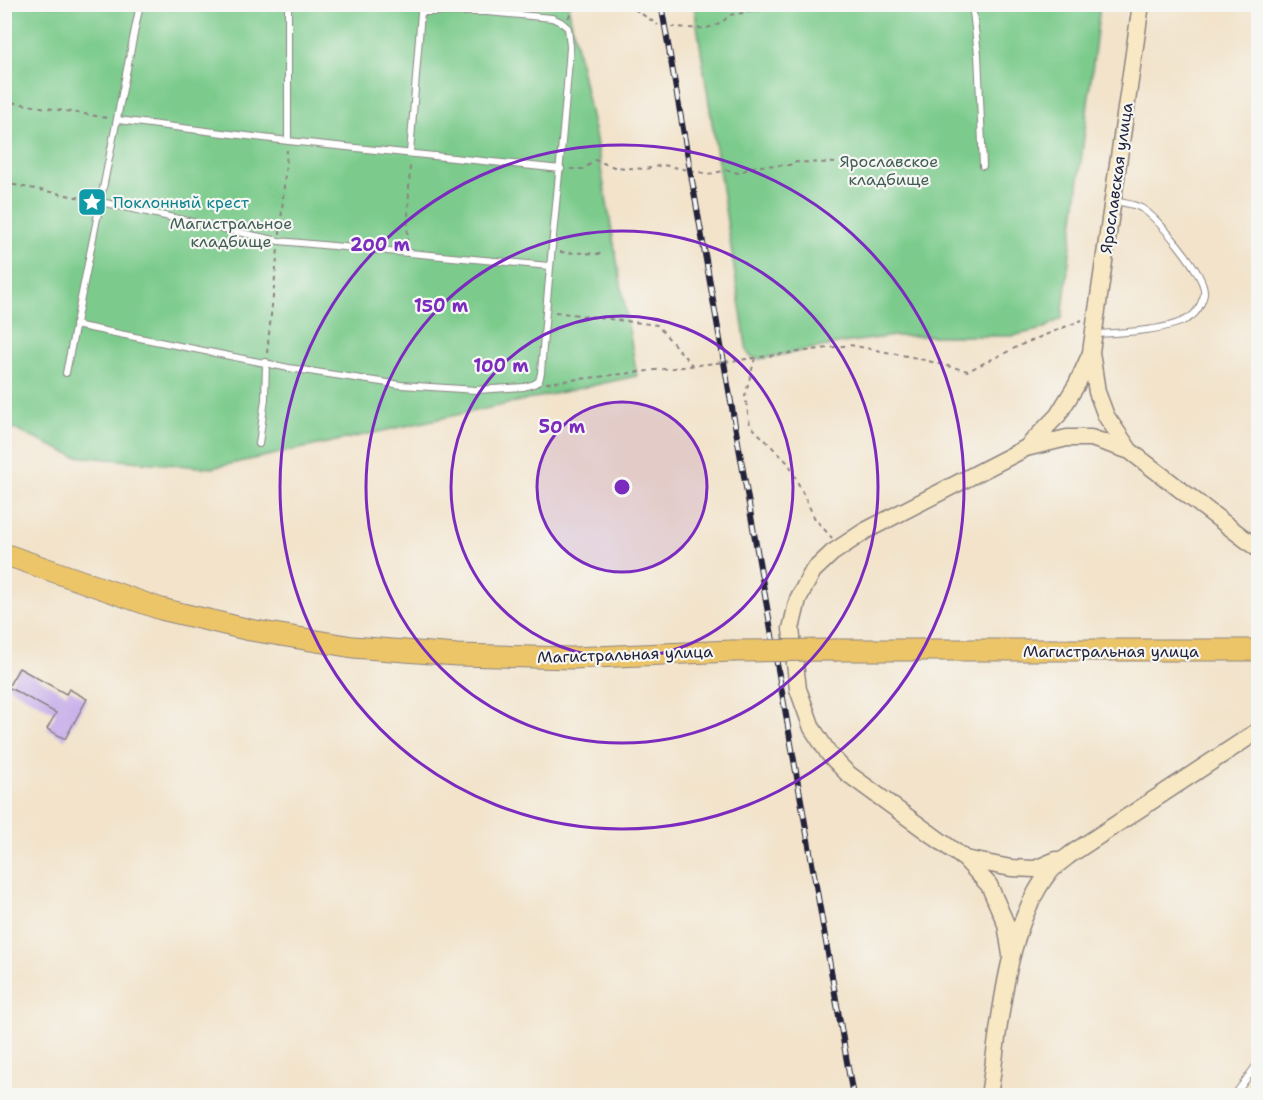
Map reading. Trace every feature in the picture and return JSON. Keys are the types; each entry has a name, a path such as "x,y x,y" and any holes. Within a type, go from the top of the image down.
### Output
{"highway":[{"name":"Магистральная улица","path":"4,554 64,577 161,609 250,630 343,646 421,654 549,657 732,651 1218,651 1258,649"}],"main road":[{"name":"Ярославская улица","path":"1091,352 1141,4"},
{"path":"1026,448 1058,415 1077,384 1091,352"},
{"path":"1091,352 1097,392 1106,416 1130,451 1258,549"},
{"path":"1011,955 1006,924 988,885 965,859 848,774 829,754 812,728 798,689 791,630 798,599 813,571 832,553 865,531 1026,448 1067,438 1091,438 1130,451"},
{"path":"1218,651 1258,655"},
{"path":"990,1095 1011,955 1022,918 1045,877 1071,854 1258,731"},
{"path":"965,859 1011,868 1035,869 1071,854"}],"lane":[{"path":"66,373 140,4"},
{"path":"288,4 288,141"},
{"path":"972,4 978,54 983,166"},
{"path":"75,325 289,368 411,386 476,390 524,387 534,384 539,381 541,373 549,266 561,169 570,47 570,37 566,26 552,18 421,8 410,153"},
{"path":"118,120 288,141 561,169"},
{"path":"1094,334 1144,331 1184,320 1194,315 1205,293 1203,284 1179,245 1152,215 1139,206 1113,201"},
{"path":"101,202 279,241 549,266"},
{"path":"259,444 265,399 266,362"},
{"path":"1234,1095 1258,1063"}],"path":[{"path":"573,4 573,10"},
{"path":"566,26 570,13 579,4"},
{"path":"627,4 658,25"},
{"path":"671,27 712,28 722,24 729,15 804,4"},
{"path":"4,100 118,120"},
{"path":"266,362 288,141"},
{"path":"406,254 410,153"},
{"path":"561,169 584,169 595,160 614,167 645,169 663,165 709,174 728,170 738,173 756,166 790,165 792,162 837,163"},
{"path":"4,183 101,202"},
{"path":"551,252 602,254"},
{"path":"546,311 657,325 693,366"},
{"path":"534,384 850,345 968,371 1023,344 1082,320"},
{"path":"756,358 746,396 750,424 789,464 814,519 832,538"}],"green space":[{"name":"Магистральное кладбище","path":"5,5 568,5 596,140 637,376 212,468 74,456 5,425"},
{"name":"Ярославское кладбище","path":"694,5 1100,5 1062,318 1043,329 1012,336 894,336 842,343 760,359 751,357 747,352"}],"building":[{"path":"19,668 66,694 69,689 87,699 65,739 47,729 56,713 8,687"}],"waterway":[{"path":"4,446 9,447"}],"railway":[{"path":"661,4 853,1096"}],"place":[{"name":"Поклонный крест","path":"92,202"}]}
